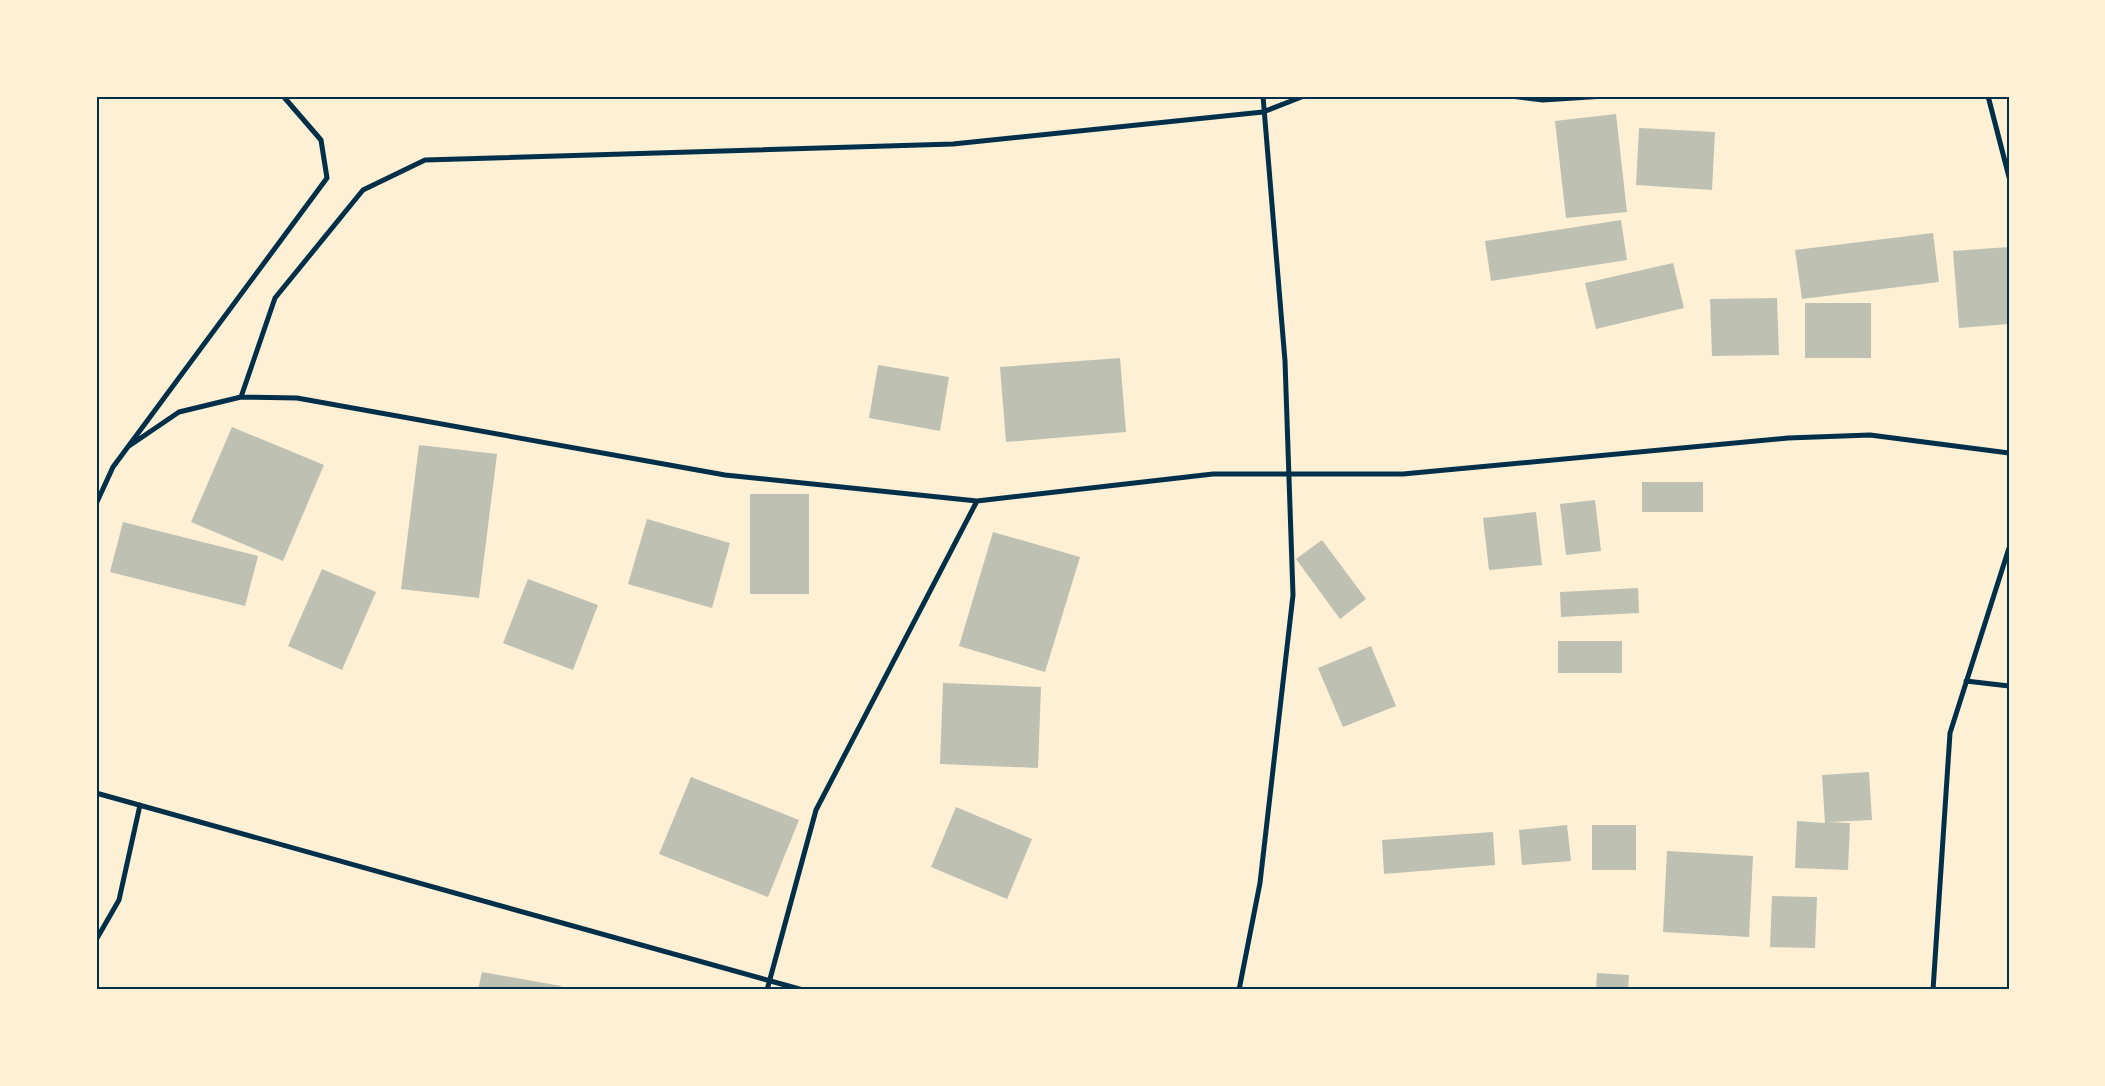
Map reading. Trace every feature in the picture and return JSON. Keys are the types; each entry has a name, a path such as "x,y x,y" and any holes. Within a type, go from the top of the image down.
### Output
{"street":[{"path":"96,504 113,467 327,178 321,140 284,96"},
{"path":"1239,990 1260,883 1293,595 1285,361 1263,96"},
{"path":"241,397 275,298 363,190 425,160 953,144 1263,112 1304,96"},
{"path":"1510,96 1543,100 1605,96"},
{"path":"1988,96 2009,177"},
{"path":"129,446 179,412 241,397 297,398 725,475 977,501 1213,474 1403,474 1788,438 1861,435 2009,453"},
{"path":"767,990 816,810 977,501"},
{"path":"1933,990 1950,733 2009,548"},
{"path":"1966,681 2009,686"},
{"path":"96,793 803,990"},
{"path":"96,940 119,900 140,805"}],"building":[{"path":"1616,114 1627,212 1566,218 1555,121"},
{"path":"1639,128 1715,132 1712,190 1636,185"},
{"path":"1621,220 1627,260 1491,281 1485,241"},
{"path":"1933,233 1939,282 1802,299 1795,250"},
{"path":"2009,247 2009,324 1959,328 1953,251"},
{"path":"1673,263 1684,308 1596,329 1585,283"},
{"path":"1777,298 1779,355 1712,356 1710,299"},
{"path":"1805,303 1871,303 1871,358 1805,358"},
{"path":"1120,358 1126,432 1006,442 1000,367"},
{"path":"878,365 949,377 940,431 869,418"},
{"path":"232,427 324,465 283,561 191,522"},
{"path":"419,445 497,454 479,598 401,589"},
{"path":"1642,482 1703,482 1703,512 1642,512"},
{"path":"750,494 809,494 809,594 750,594"},
{"path":"1595,500 1601,551 1566,555 1560,504"},
{"path":"1536,512 1542,565 1489,570 1483,518"},
{"path":"647,519 730,543 712,608 628,584"},
{"path":"123,522 258,556 245,606 110,572"},
{"path":"993,532 1080,557 1045,672 959,646"},
{"path":"1322,540 1366,599 1340,619 1296,559"},
{"path":"322,569 376,592 342,670 288,646"},
{"path":"528,579 598,605 573,670 503,643"},
{"path":"1638,588 1639,613 1561,617 1560,592"},
{"path":"1558,641 1622,641 1622,673 1558,673"},
{"path":"1371,646 1396,706 1343,727 1318,668"},
{"path":"943,683 1041,687 1038,768 940,764"},
{"path":"1869,772 1872,820 1828,822 1850,823 1848,870 1795,868 1797,821 1825,823 1822,775"},
{"path":"691,777 799,820 768,897 659,854"},
{"path":"956,807 1032,839 1007,899 931,867"},
{"path":"1567,825 1571,861 1522,865 1519,830"},
{"path":"1592,825 1636,825 1636,870 1592,870"},
{"path":"1493,832 1495,865 1384,874 1382,840"},
{"path":"1667,851 1753,856 1749,937 1663,932"},
{"path":"1772,896 1817,897 1815,948 1770,947"},
{"path":"482,972 561,986 560,990 478,990"},
{"path":"1597,973 1629,975 1628,990 1596,990"}]}
